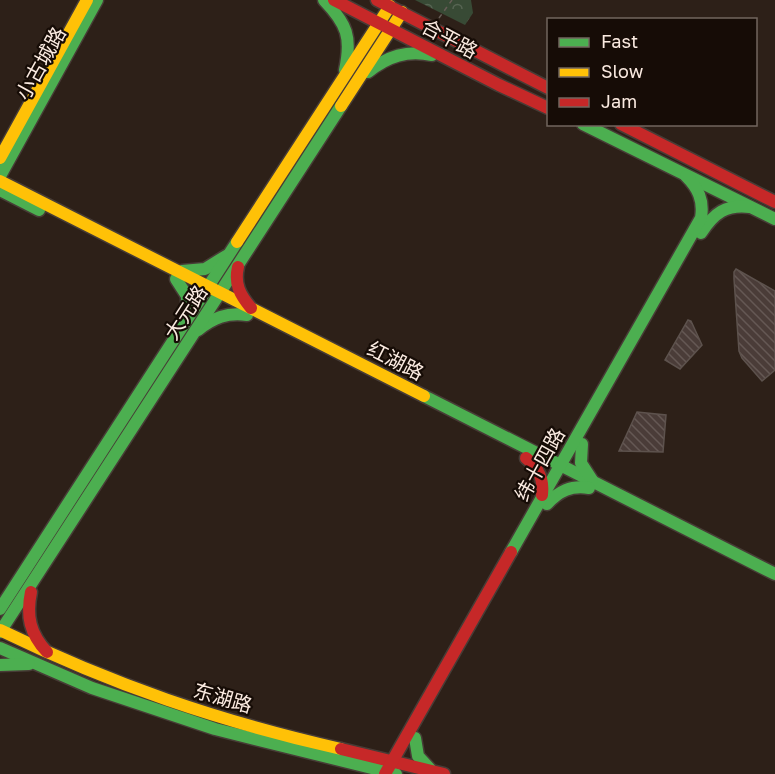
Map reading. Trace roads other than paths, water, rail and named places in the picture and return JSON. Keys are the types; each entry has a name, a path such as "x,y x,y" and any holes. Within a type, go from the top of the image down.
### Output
{"main road":[{"name":"小古城路","path":"0,178 3,156 87,0"},
{"name":"小古城路","path":"3,156 97,0"},
{"path":"324,0 347,28 349,52 342,80"},
{"name":"合平路","path":"334,0 547,107"},
{"name":"合平路","path":"377,0 547,87"},
{"name":"大元路","path":"0,631 193,335 231,252 390,6"},
{"name":"大元路","path":"0,609 184,325 240,263 402,12"},
{"path":"354,87 369,71 389,56 416,52 447,58"},
{"path":"588,126 775,219"},
{"path":"625,126 775,202"},
{"path":"3,156 11,179 22,197"},
{"name":"纬十四路","path":"393,770 562,471 701,218 702,198 697,188 683,173"},
{"name":"红湖路","path":"0,178 22,197"},
{"name":"红湖路","path":"0,190 22,197 530,456 775,574"},
{"path":"0,196 22,197"},
{"name":"纬十四路","path":"578,442 707,222 726,207 752,207"},
{"path":"184,325 189,300 187,292 175,274 201,271 217,263 231,252"},
{"path":"193,335 216,316 249,311 237,285 240,263"},
{"path":"578,442 583,469 595,487 569,488 544,502 542,478 530,456 558,453 578,442"},
{"name":"红湖路","path":"595,487 775,583"},
{"path":"0,596 22,575"},
{"path":"33,583 27,610 28,623 38,643 47,652 38,659 41,666"},
{"name":"东湖路","path":"0,631 171,703 220,718 363,753 393,770"},
{"name":"东湖路","path":"0,648 92,688 215,729 351,762 393,770 439,773"},
{"path":"0,665 18,663 41,666"},
{"path":"363,753 392,749 411,738 417,757 439,773"},
{"path":"351,762 367,774"}]}
